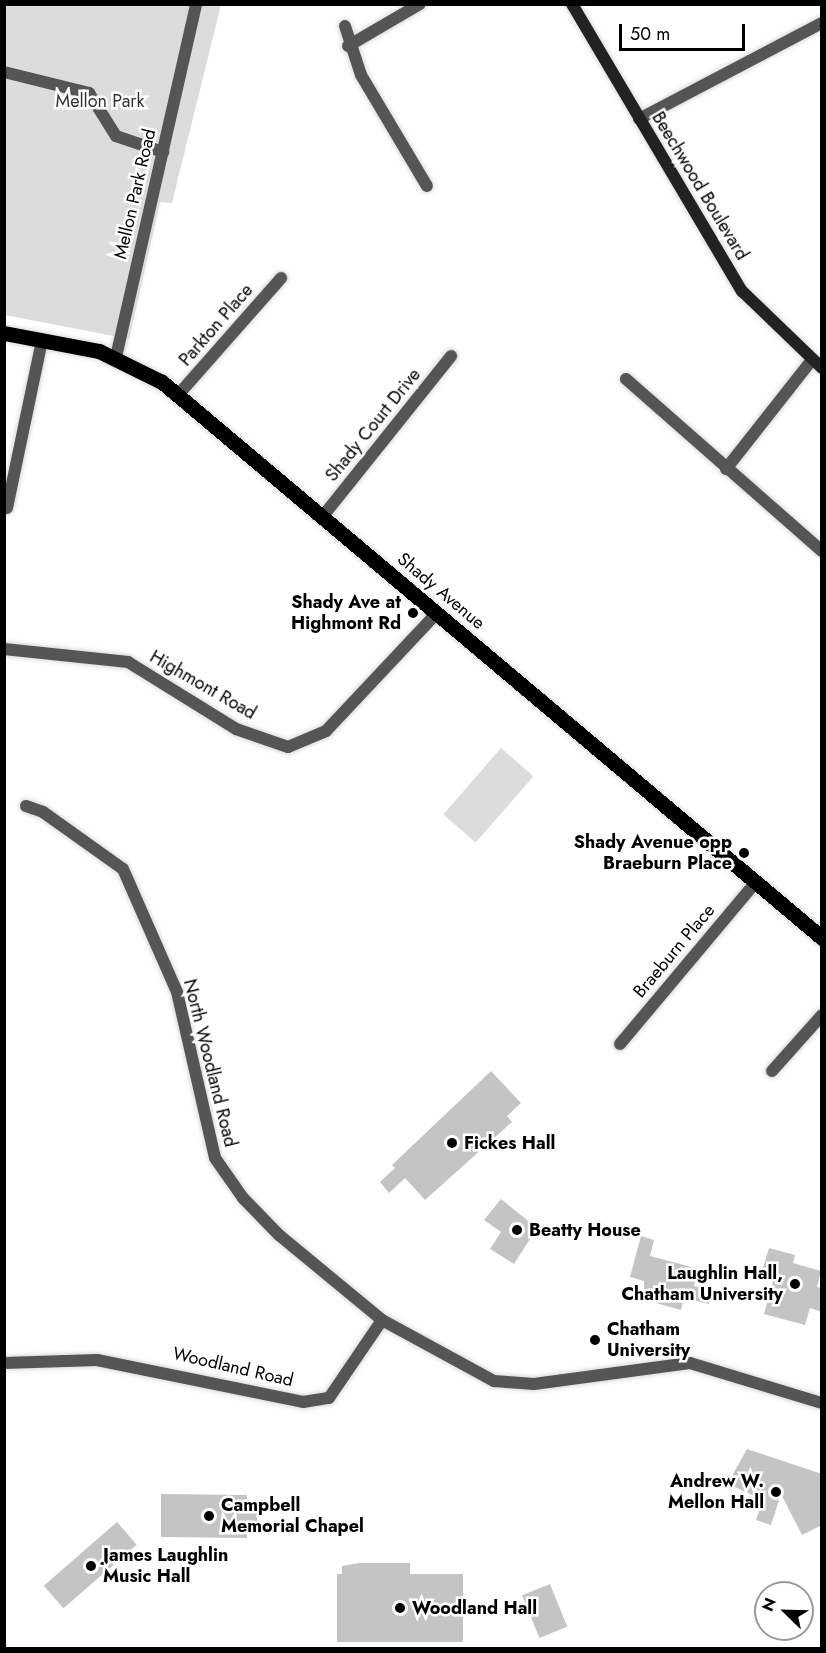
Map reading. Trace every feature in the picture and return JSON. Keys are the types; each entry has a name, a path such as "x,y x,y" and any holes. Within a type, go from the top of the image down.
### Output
{"main road":[{"name":"Beechwood Boulevard","path":"572,4 742,291 816,364"},
{"name":"Shady Avenue","path":"4,333 116,357 178,395 822,938"}],"street":[{"name":"Mellon Park Road","path":"116,357 196,4"},
{"path":"348,46 420,4"},
{"path":"639,119 822,23"},
{"path":"345,26 348,46 427,186"},
{"path":"4,72 89,93 116,136 163,152"},
{"name":"Parkton Place","path":"178,395 281,278"},
{"path":"7,508 42,340"},
{"name":"Shady Court Drive","path":"323,516 451,356"},
{"path":"726,469 816,364"},
{"path":"626,379 822,551"},
{"name":"Highmont Road","path":"4,649 128,662 236,729 288,747 326,730 437,613"},
{"name":"North Woodland Road","path":"26,806 43,812 123,869 177,992 215,1158 243,1198 279,1235 382,1320"},
{"name":"Braeburn Place","path":"620,1044 756,882"},
{"path":"772,1071 822,1015"},
{"path":"382,1320 494,1381 534,1384 690,1363 822,1403"},
{"name":"Woodland Road","path":"4,1363 97,1360 303,1402 329,1398 382,1320"}],"green space":[{"name":"Mellon Park","path":"4,5 221,5 172,203 160,202 129,339 5,315"},
{"path":"501,748 533,776 476,843 443,814"}],"building":[{"name":"Fickes Hall","path":"491,1071 521,1103 507,1116 512,1122 425,1200 405,1178 389,1193 380,1182 395,1168 392,1165"},
{"name":"Beatty House","path":"501,1199 537,1228 514,1264 490,1249 501,1232 484,1220"},
{"path":"641,1236 654,1240 650,1256 699,1269 694,1286 713,1291 709,1304 684,1298 681,1310 645,1300 644,1281 630,1277"},
{"name":"Laughlin Hall, Chatham University","path":"769,1248 795,1255 793,1263 821,1271 817,1287 822,1288 822,1312 810,1308 805,1325 764,1314 773,1281 760,1278"},
{"name":"Andrew W. Mellon Hall","path":"747,1449 822,1474 822,1525 802,1535 781,1494 771,1525 756,1520 763,1500 735,1487 733,1474"},
{"name":"Campbell Memorial Chapel","path":"161,1494 247,1495 247,1500 258,1500 257,1533 247,1533 247,1538 161,1537"},
{"name":"James Laughlin Music Hall","path":"117,1522 137,1545 63,1608 44,1586"},
{"name":"Woodland Hall","path":"359,1563 410,1563 410,1574 463,1574 463,1642 337,1642 337,1574 342,1574 342,1566"},
{"path":"550,1584 567,1627 539,1638 522,1595"}],"place":[{"name":"Shady Ave at Highmont Rd","path":"413,613"},
{"name":"Shady Avenue opp Braeburn Place","path":"744,853"},
{"name":"Fickes Hall","path":"452,1143"},
{"name":"Beatty House","path":"517,1230"},
{"name":"Laughlin Hall, Chatham University","path":"795,1284"},
{"name":"Chatham University","path":"595,1340"},
{"name":"Andrew W. Mellon Hall","path":"776,1492"},
{"name":"Campbell Memorial Chapel","path":"209,1516"},
{"name":"James Laughlin Music Hall","path":"91,1566"},
{"name":"Woodland Hall","path":"400,1608"}]}
